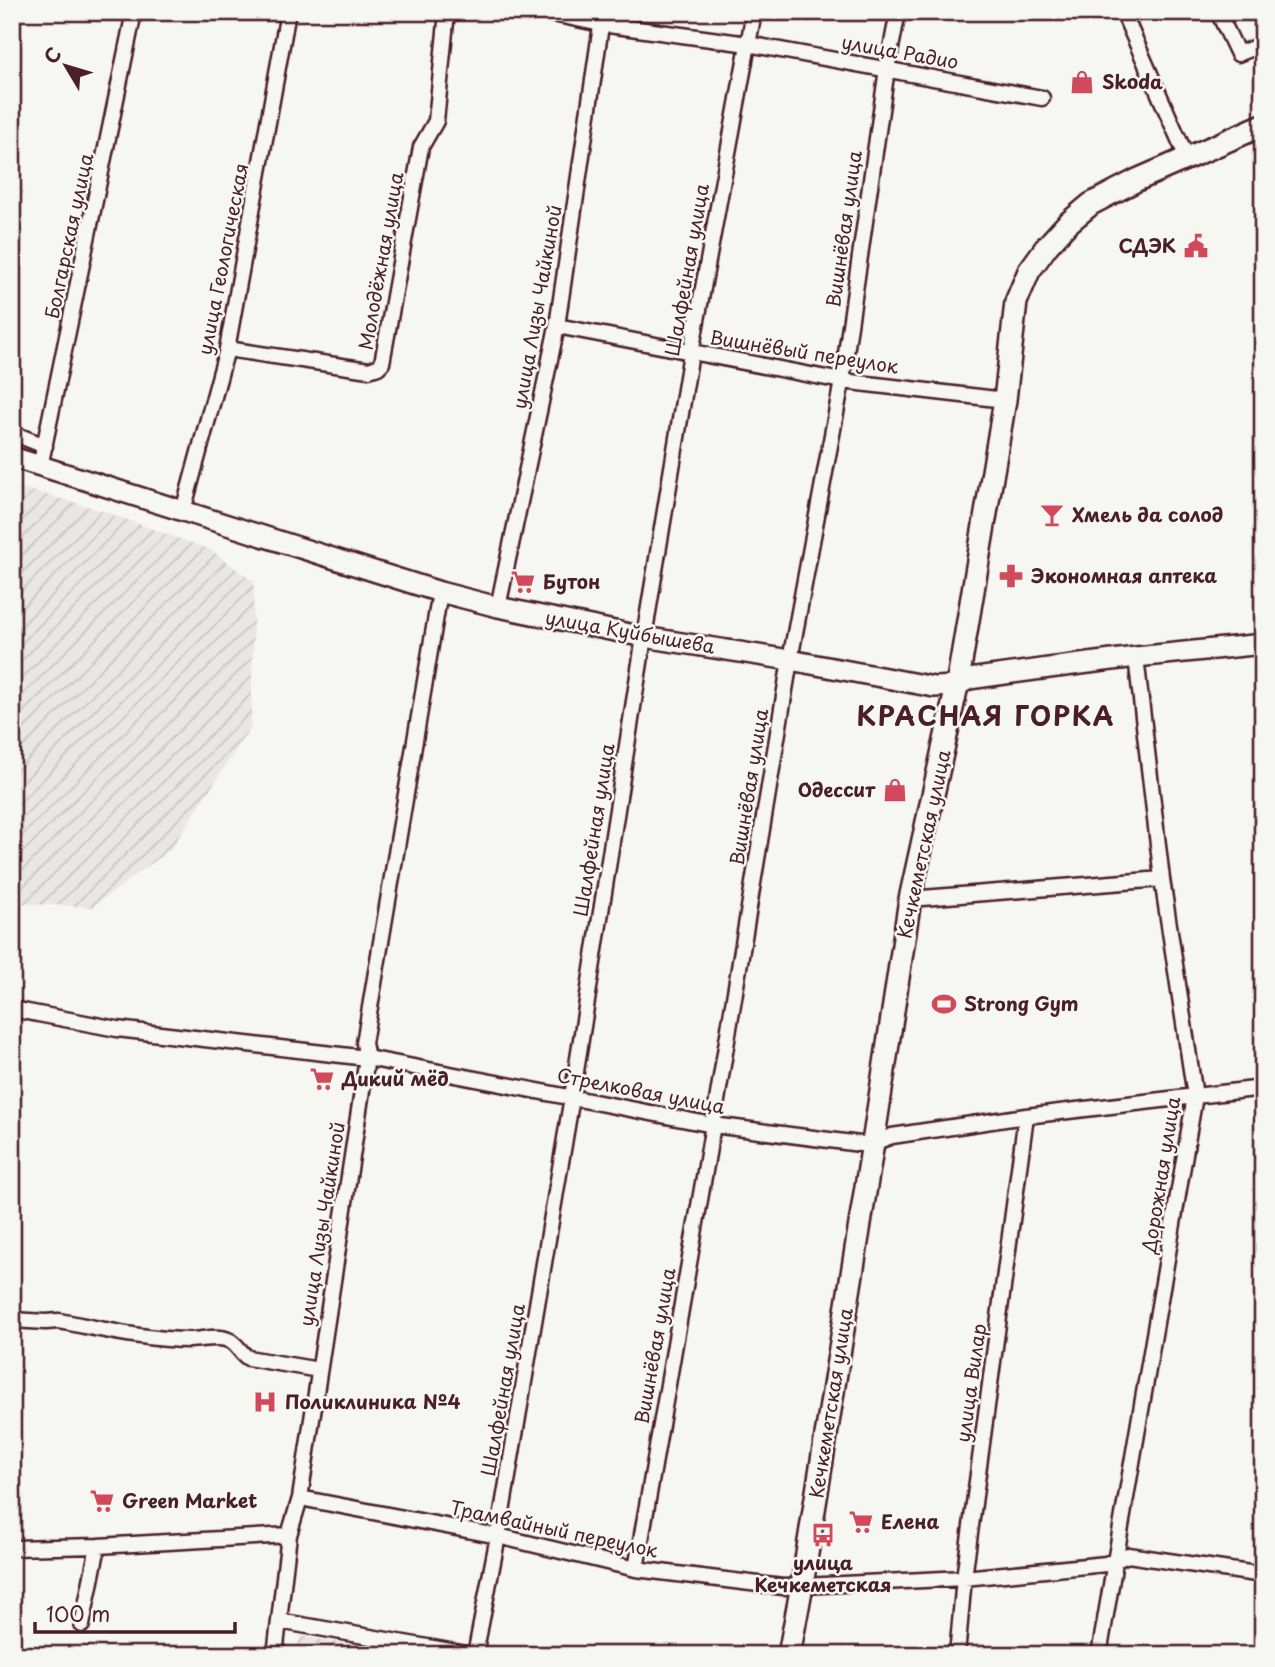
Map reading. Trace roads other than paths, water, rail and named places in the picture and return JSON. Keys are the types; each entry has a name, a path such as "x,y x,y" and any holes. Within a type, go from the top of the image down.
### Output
{"main road":[{"name":"Кечкеметская улица","path":"789,1655 910,899 957,686 1005,400 1016,302 1029,271 1047,246 1067,224 1091,204 1137,180 1263,125"},
{"name":"улица Куйбышева","path":"12,457 440,592 498,607 644,637 790,660 934,687 957,686 969,679 1136,657 1263,644"}],"street":[{"name":"Болгарская улица","path":"40,467 134,12"},
{"name":"улица Геологическая","path":"183,511 227,349 288,12"},
{"name":"Молодёжная улица","path":"227,349 369,370 382,363 421,147 436,121 447,12"},
{"name":"улица Радио","path":"543,12 602,18 1042,98"},
{"name":"Шалфейная улица","path":"474,1655 498,1536 572,1097 691,353 754,12"},
{"name":"Вишнёвая улица","path":"636,1569 790,660 842,381 887,69 898,12"},
{"path":"1123,12 1187,158"},
{"path":"1218,12 1238,54 1263,44"},
{"name":"улица Лизы Чайкиной","path":"498,607 557,326 602,18"},
{"name":"Вишнёвый переулок","path":"557,326 842,381 1005,400"},
{"path":"12,433 45,446"},
{"name":"улица Лизы Чайкиной","path":"275,1655 289,1535 300,1498 367,1059 364,1043 440,592"},
{"name":"Дорожная улица","path":"1099,1655 1195,1096 1162,879 1136,657"},
{"path":"910,899 1162,879"},
{"name":"Стрелковая улица","path":"12,1009 117,1029 367,1059 713,1125 860,1144 873,1143 892,1136 1026,1116 1263,1088"},
{"name":"улица Вилар","path":"957,1655 964,1578 1026,1116"},
{"path":"12,1320 59,1321 168,1340 220,1338 229,1340 248,1358 319,1370"},
{"name":"Трамвайный переулок","path":"300,1498 498,1536 636,1569 783,1587 964,1578 1106,1564 1128,1555 1263,1575"},
{"path":"12,1548 289,1535"},
{"path":"82,1625 98,1546"},
{"path":"279,1621 474,1655"}],"place":[{"name":"Skoda","path":"1082,82"},
{"name":"СДЭК","path":"1196,246"},
{"name":"Хмель да солод","path":"1052,515"},
{"name":"Экономная аптека","path":"1011,576"},
{"name":"Бутон","path":"523,582"},
{"name":"Одессит","path":"895,790"},
{"name":"Strong Gym","path":"944,1004"},
{"name":"Дикий мёд","path":"322,1079"},
{"name":"Поликлиника №4","path":"265,1402"},
{"name":"Green Market","path":"102,1501"},
{"name":"Елена","path":"861,1522"},
{"name":"улица Кечкеметская","path":"823,1535"}],"district":[{"name":"КРАСНАЯ ГОРКА","path":"986,717"}]}
